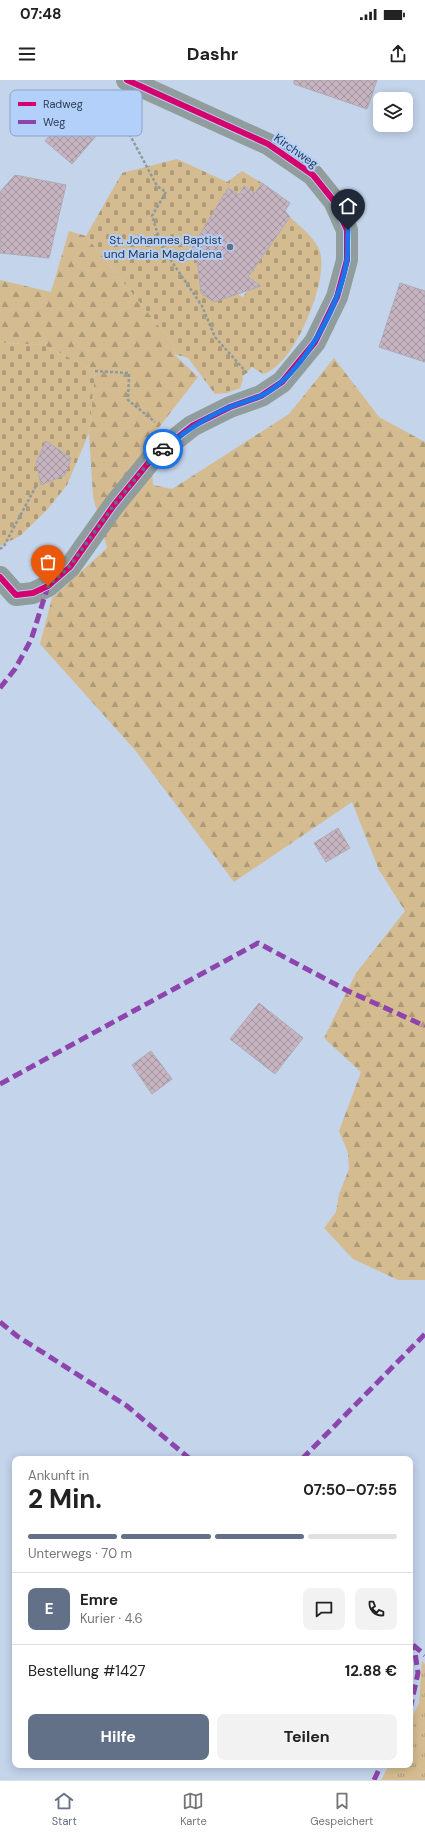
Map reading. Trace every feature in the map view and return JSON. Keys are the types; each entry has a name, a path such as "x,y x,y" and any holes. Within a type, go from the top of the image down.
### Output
{"street":[{"name":"Kirchweg","path":"0,577 16,594 33,593 48,586 70,566 114,505 154,456 192,426 230,407 261,396 282,382 315,342 337,297 347,260 348,230 334,201 313,175 268,144 127,80"}],"path":[{"path":"130,136 156,186 166,192 152,216 162,247 202,306 215,337 255,382 261,396"},
{"path":"95,371 129,373 128,400 154,422 161,423"},
{"path":"0,549 4,546 36,486"}],"green space":[{"path":"177,159 227,182 242,171 262,183 255,193 245,186 239,195 229,188 209,241 199,235 187,253 207,266 232,291 243,297 254,281 248,277 290,217 311,237 320,252 321,265 319,282 314,301 297,340 286,356 275,368 263,374 252,367 242,377 243,380 240,388 227,393 215,394 188,358 174,354 175,346 86,236 122,173"},
{"path":"69,231 86,236 175,346 174,354 198,377 150,439 153,485 172,489 289,414 334,358 379,417 425,442 425,1280 398,1280 353,1259 324,1228 336,1212 339,1194 349,1169 348,1153 339,1131 361,1072 324,1038 356,973 405,911 379,870 352,802 234,882 135,750 40,644 52,598 107,548 93,496 89,433 95,371 44,345 0,343 0,280 51,292"},
{"path":"0,343 44,345 95,371 89,433 67,485 47,510 20,536 0,546"},
{"path":"422,1661 425,1664 425,1780 381,1780 387,1768 413,1768 413,1716 419,1703"}],"building":[{"path":"294,80 377,80 367,109 294,84"},
{"path":"49,136 96,136 72,164 45,141"},
{"path":"15,175 66,185 49,258 0,253 0,192"},
{"name":"St. Johannes Baptist und Maria Magdalena","path":"262,183 290,203 285,211 290,217 248,277 261,286 214,302 201,293 197,259 188,254 228,188 239,195 244,186 255,193"},
{"path":"400,283 425,291 425,362 379,347"},
{"path":"46,441 71,458 65,475 41,485 36,463"},
{"path":"338,828 350,848 326,862 314,843"},
{"path":"259,1003 303,1038 275,1074 230,1039"},
{"path":"151,1051 172,1079 152,1094 132,1065"}],"marked path":[{"path":"0,688 15,669 31,640 48,586"},
{"path":"0,1084 258,943 348,991 425,1026"},
{"path":"0,1322 17,1336 127,1406 186,1456"},
{"path":"305,1456 425,1334"},
{"path":"413,1645 425,1655"},
{"path":"413,1696 418,1673 414,1646"},
{"path":"374,1780 380,1768"}],"cycle path":[{"path":"0,577 16,595 33,593 48,586 70,567 114,505 154,456 192,426 230,407 261,396 282,382 315,342 337,297 347,260 347,230 334,201 313,175 268,144 127,80"}],"way so far":[{"path":"48,586 70,566 88,544 114,505 154,456 163,449"}],"place":[{"name":"St. Johannes Baptist und Maria Magdalena","path":"230,247"}],"route":[{"path":"163,449 192,426 230,407 261,396 282,382 315,342 337,297 347,260 348,230"}]}
